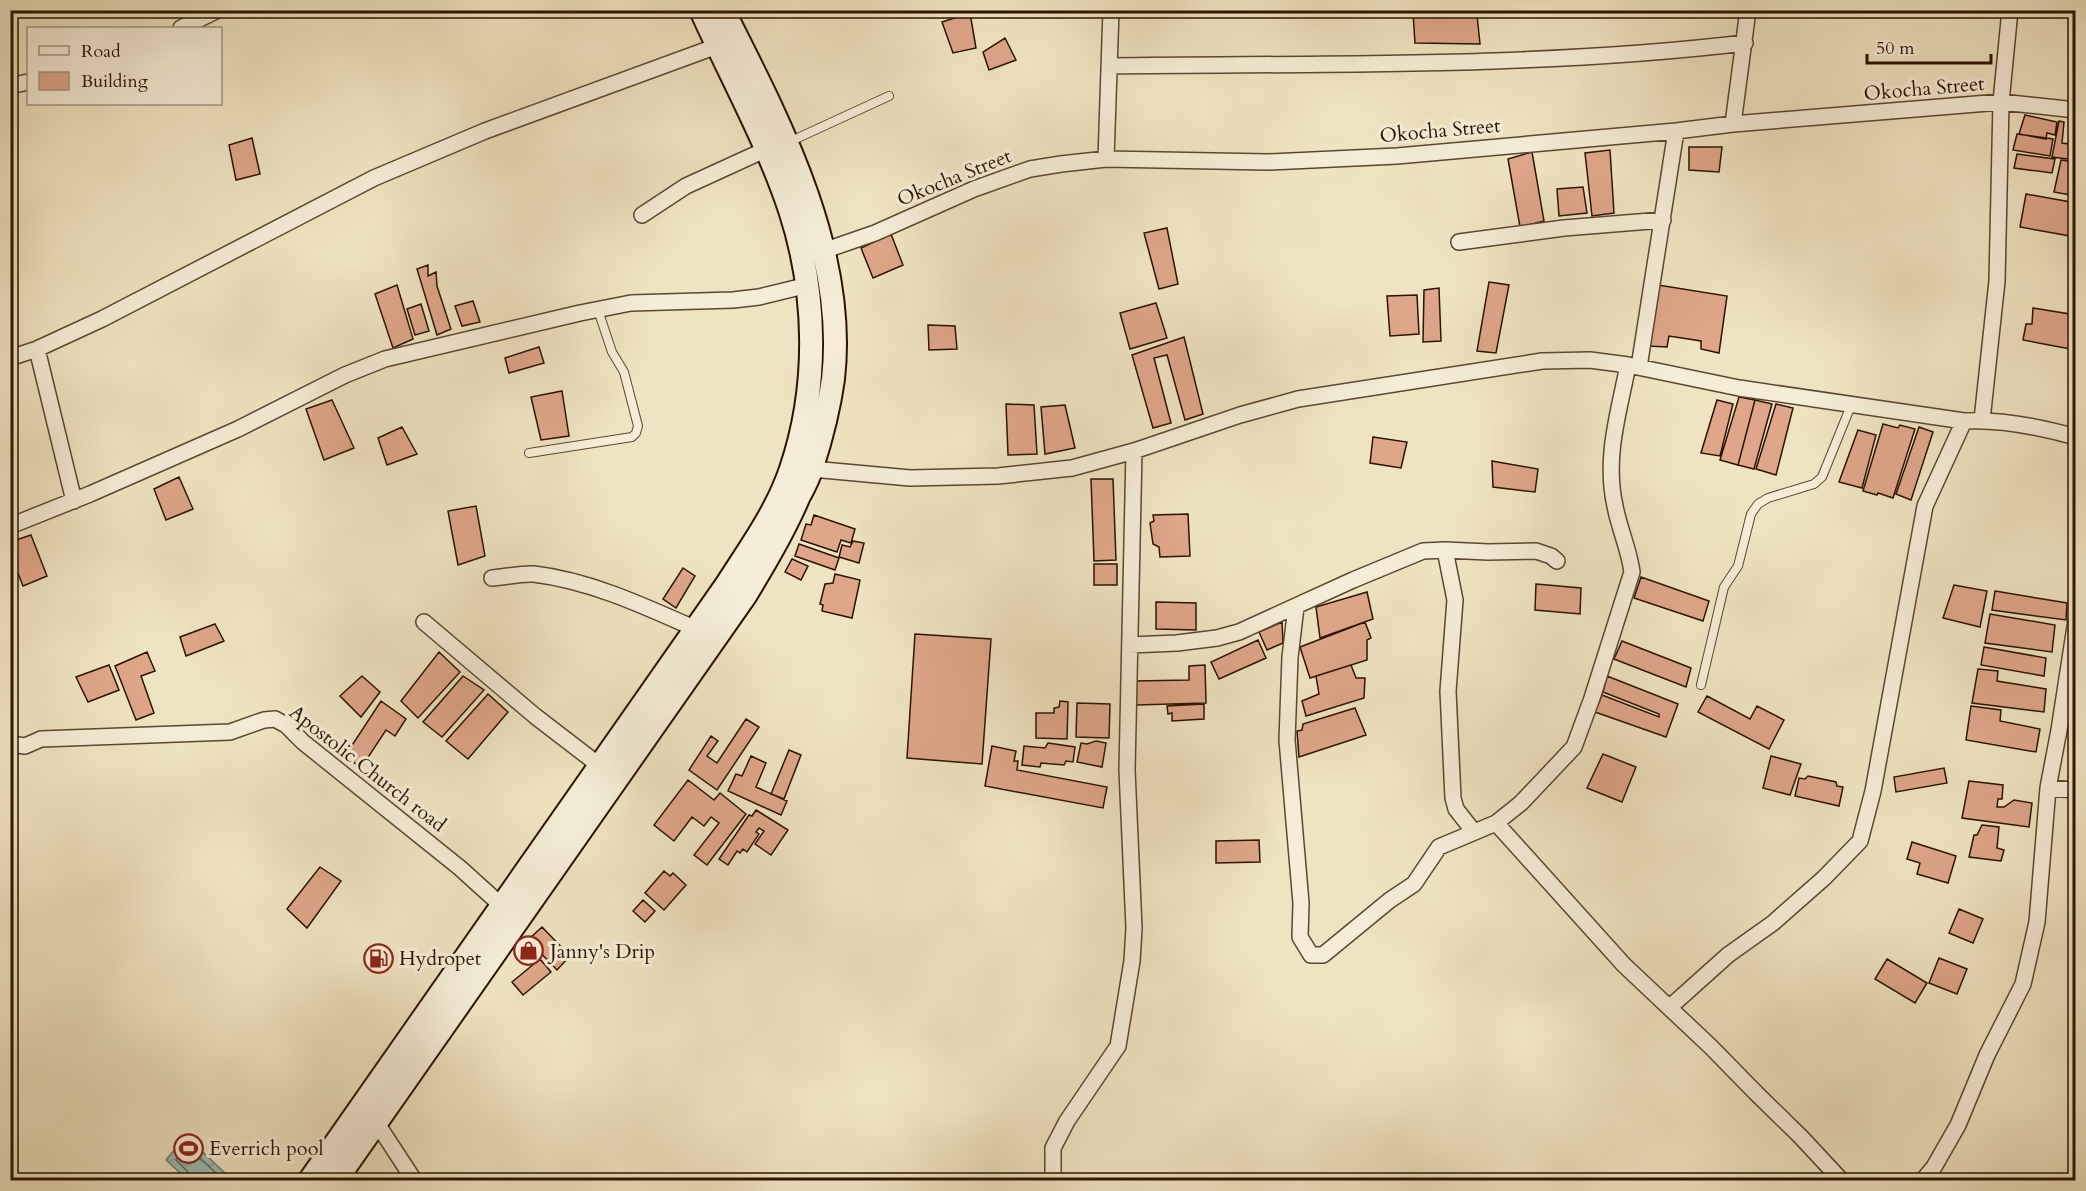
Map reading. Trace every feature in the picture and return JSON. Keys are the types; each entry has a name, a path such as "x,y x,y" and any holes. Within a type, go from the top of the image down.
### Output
{"main road":[{"path":"336,1180 745,596 783,533 812,469 828,408 833,377 834,329 831,290 822,251 811,207 717,46 701,10"},
{"path":"309,1180 696,629 766,522 790,471 808,403 810,377 808,285 777,146 723,10"}],"street":[{"path":"183,27 218,10"},
{"path":"1106,159 1111,10"},
{"path":"1733,124 1748,10"},
{"path":"1982,420 1997,281 2001,102 2010,10"},
{"path":"1110,66 1461,63 1664,52 1745,43"},
{"path":"10,358 37,349 102,319 374,178 485,131 717,46"},
{"path":"10,86 27,82"},
{"name":"Okocha Street","path":"822,251 875,233 974,189 1030,169 1106,159 1268,162 1386,156 2001,102 2076,110"},
{"path":"1296,607 1290,657 1287,740 1300,903 1300,937 1311,955 1323,955 1390,900 1414,884 1438,847 1496,823 1521,803 1574,747 1632,572 1630,555 1614,505 1611,444 1633,366 1663,220 1676,131"},
{"path":"642,215 686,186 777,146"},
{"path":"1459,243 1564,228 1663,220"},
{"path":"10,526 74,501 238,429 345,375 385,359 631,303 733,300 759,297 808,285"},
{"path":"37,349 74,501"},
{"path":"812,469 910,477 998,476 1072,468 1134,452 1240,415 1298,399 1542,361 1590,360 1633,366 1739,388 1964,421 1982,420 2053,431 2076,437"},
{"path":"1670,1007 1728,955 1773,923 1824,878 1860,841 1873,791 1925,506 1964,421"},
{"path":"1053,1180 1053,1149 1067,1121 1118,1046 1132,961 1134,928 1127,770 1134,452"},
{"path":"1445,550 1455,600 1448,691 1453,798 1456,809 1474,832"},
{"path":"1130,645 1177,643 1217,638 1239,632 1423,551 1536,552 1551,556 1557,561"},
{"path":"492,578 531,574 565,580 627,599 696,629"},
{"path":"1923,1180 1934,1167 1958,1125 1987,1055 2023,984 2037,922 2048,788 2076,620"},
{"path":"424,622 535,716 600,766"},
{"name":"Apostolic Church road","path":"10,744 25,746 41,739 230,732 264,720 275,719 286,725 303,742 460,868 502,906"},
{"path":"2048,788 2076,790"},
{"path":"1496,823 1624,965 1670,1007 1841,1180"},
{"path":"376,1122 414,1180"}],"lane":[{"path":"777,146 889,96"},
{"path":"529,453 632,437 636,433 638,426 624,372 612,352 598,310"},
{"path":"1701,685 1724,587 1738,566 1751,514 1758,504 1768,498 1814,484 1822,477 1852,403"}],"water":[{"name":"Everrich pool","path":"186,1136 226,1174 221,1180 188,1180 166,1160"}],"building":[{"path":"970,13 976,48 953,53 942,22"},
{"path":"1413,13 1477,15 1480,44 1415,43"},
{"path":"1005,38 1016,60 989,70 983,52"},
{"path":"2025,115 2057,122 2055,135 2047,133 2046,139 2019,134"},
{"path":"2059,121 2064,122 2062,143 2076,145 2076,160 2052,157"},
{"path":"2017,134 2053,139 2050,156 2013,150"},
{"path":"252,138 260,174 236,180 229,145"},
{"path":"1689,147 1722,147 1719,172 1689,170"},
{"path":"1610,150 1614,213 1592,216 1585,153"},
{"path":"1532,152 1544,221 1520,227 1508,159"},
{"path":"2017,154 2055,159 2052,173 2014,168"},
{"path":"2061,160 2076,162 2076,196 2054,192"},
{"path":"1583,187 1587,213 1559,216 1557,189"},
{"path":"2026,194 2076,203 2076,237 2020,227"},
{"path":"1167,228 1178,284 1159,289 1144,233"},
{"path":"891,234 903,265 873,278 861,248"},
{"path":"428,265 428,276 436,272 437,286 451,329 437,335 417,269"},
{"path":"1489,282 1509,285 1496,353 1477,351"},
{"path":"397,285 413,339 393,348 375,294"},
{"path":"1658,285 1727,296 1719,353 1701,349 1701,341 1669,336 1667,347 1648,346"},
{"path":"1439,288 1441,341 1423,342 1424,290"},
{"path":"1417,295 1419,334 1390,336 1387,296"},
{"path":"473,301 480,322 462,326 455,306"},
{"path":"1156,303 1167,338 1130,349 1120,313"},
{"path":"421,304 429,331 415,335 407,309"},
{"path":"2033,308 2076,315 2076,350 2023,340 2026,324 2032,324"},
{"path":"928,325 955,326 957,349 929,350"},
{"path":"1184,337 1203,414 1185,420 1167,355 1154,358 1171,423 1153,428 1132,355"},
{"path":"539,347 544,363 509,373 505,358"},
{"path":"562,391 569,436 541,440 531,397"},
{"path":"1739,397 1755,400 1738,465 1720,460"},
{"path":"332,400 354,448 324,460 306,409"},
{"path":"1717,400 1733,404 1720,456 1701,453"},
{"path":"1755,400 1772,404 1754,469 1738,465"},
{"path":"1006,404 1034,405 1037,454 1008,455"},
{"path":"1776,404 1793,408 1776,475 1756,469"},
{"path":"1065,405 1075,448 1045,454 1041,407"},
{"path":"1883,424 1915,429 1893,498 1863,491"},
{"path":"402,427 417,454 387,465 378,438"},
{"path":"1919,427 1933,432 1911,500 1896,494"},
{"path":"1858,430 1876,435 1862,488 1839,482"},
{"path":"1373,437 1407,442 1401,468 1370,463"},
{"path":"1492,461 1538,469 1535,492 1493,487"},
{"path":"179,477 193,509 166,520 154,489"},
{"path":"1091,479 1113,479 1116,560 1094,561"},
{"path":"476,506 485,556 458,565 448,511"},
{"path":"1188,514 1190,556 1160,557 1159,547 1153,544 1150,523 1154,521 1153,515"},
{"path":"814,515 855,529 851,543 841,540 837,552 801,540 806,524 811,525"},
{"path":"31,535 47,576 23,586 10,552 10,542"},
{"path":"853,541 864,543 859,563 839,557 842,545 850,547"},
{"path":"799,544 839,558 835,570 795,556"},
{"path":"792,559 808,566 801,580 785,572"},
{"path":"1094,564 1117,564 1117,585 1094,585"},
{"path":"683,568 695,576 676,608 663,599"},
{"path":"835,574 860,580 852,618 822,611 823,605 820,604 825,584 833,583"},
{"path":"1641,577 1709,601 1703,621 1634,598"},
{"path":"1536,584 1581,588 1580,614 1535,610"},
{"path":"1954,585 1987,591 1980,627 1943,618"},
{"path":"1995,591 2067,603 2066,620 1992,610"},
{"path":"1367,592 1373,619 1320,638 1316,607"},
{"path":"1156,602 1196,603 1196,630 1156,629"},
{"path":"1990,614 2055,625 2052,652 1985,643"},
{"path":"1282,622 1283,643 1267,650 1259,632"},
{"path":"1365,622 1371,638 1367,640 1367,660 1310,678 1300,647"},
{"path":"215,624 224,641 186,656 180,637"},
{"path":"915,634 991,639 982,764 907,758"},
{"path":"1258,640 1266,658 1219,679 1211,662"},
{"path":"1622,641 1691,668 1686,687 1614,659"},
{"path":"1984,647 2046,658 2044,676 1981,665"},
{"path":"147,652 155,671 141,676 154,713 136,720 115,666"},
{"path":"439,652 460,672 418,718 401,701"},
{"path":"109,665 119,690 88,702 76,677"},
{"path":"1205,665 1206,703 1136,705 1135,681 1189,680 1189,666"},
{"path":"1351,665 1356,678 1365,678 1364,698 1306,716 1302,701 1319,694 1316,676"},
{"path":"1978,669 1998,671 1997,681 2046,689 2044,712 1972,703"},
{"path":"362,676 380,692 361,717 340,696"},
{"path":"463,676 484,690 442,737 423,722"},
{"path":"1607,676 1678,704 1666,737 1595,712 1602,695 1659,717 1659,714 1603,692"},
{"path":"488,694 508,712 468,759 446,741"},
{"path":"1707,696 1750,719 1757,706 1784,720 1769,749 1698,712"},
{"path":"381,701 406,719 395,736 386,730 361,768 345,756"},
{"path":"1060,701 1068,702 1067,739 1036,738 1036,713 1054,713 1054,708 1059,707"},
{"path":"1077,703 1110,704 1109,738 1076,737"},
{"path":"1204,704 1204,719 1172,721 1172,713 1168,714 1167,706"},
{"path":"1971,706 2001,710 2000,721 2040,729 2036,752 1966,740"},
{"path":"1355,708 1366,735 1299,757 1297,731 1302,730 1303,724"},
{"path":"746,719 759,727 717,790 689,770 711,736 718,741 707,756 717,763"},
{"path":"1096,741 1106,743 1102,767 1077,762 1081,743"},
{"path":"1048,743 1075,747 1073,762 1066,761 1064,765 1041,763 1040,767 1022,765 1024,746 1045,748"},
{"path":"992,746 1016,751 1014,761 1018,761 1017,770 1107,787 1103,808 985,786"},
{"path":"789,750 801,755 784,799 771,794"},
{"path":"1603,754 1636,767 1622,802 1587,788"},
{"path":"751,756 766,763 756,787 787,801 781,815 728,791 736,774 742,776"},
{"path":"1771,756 1801,764 1790,795 1763,788"},
{"path":"1944,768 1947,783 1896,792 1894,777"},
{"path":"1808,776 1836,782 1837,786 1843,787 1839,806 1795,796 1799,778 1805,779"},
{"path":"688,780 714,800 720,793 746,814 707,865 694,855 719,823 711,817 704,826 692,817 674,841 654,825"},
{"path":"1969,781 2003,785 2002,799 1998,799 1997,807 2004,807 2014,800 2032,803 2029,827 1962,818"},
{"path":"756,810 788,830 771,855 755,844 764,831 759,828 756,832 759,834 747,852 743,849 740,853 737,851 728,865 719,859 749,815 752,816"},
{"path":"1982,825 1999,827 1997,848 2004,850 2001,861 1969,857 1974,835 1977,835"},
{"path":"1259,840 1260,862 1216,863 1216,841"},
{"path":"1912,842 1956,856 1948,883 1917,874 1920,863 1907,859"},
{"path":"320,867 341,881 307,928 287,909"},
{"path":"664,871 670,876 673,873 686,885 664,910 645,893"},
{"path":"643,900 655,911 645,922 633,911"},
{"path":"1959,909 1983,919 1973,943 1949,933"},
{"path":"542,927 570,956 557,970 528,940"},
{"path":"1939,958 1967,969 1957,994 1929,983"},
{"path":"540,959 551,972 523,995 512,982"},
{"path":"1887,959 1927,983 1915,1003 1875,979"}],"place":[{"name":"Janny's Drip","path":"529,951"},
{"name":"Hydropet","path":"378,958"},
{"name":"Everrich pool","path":"188,1148"}]}
